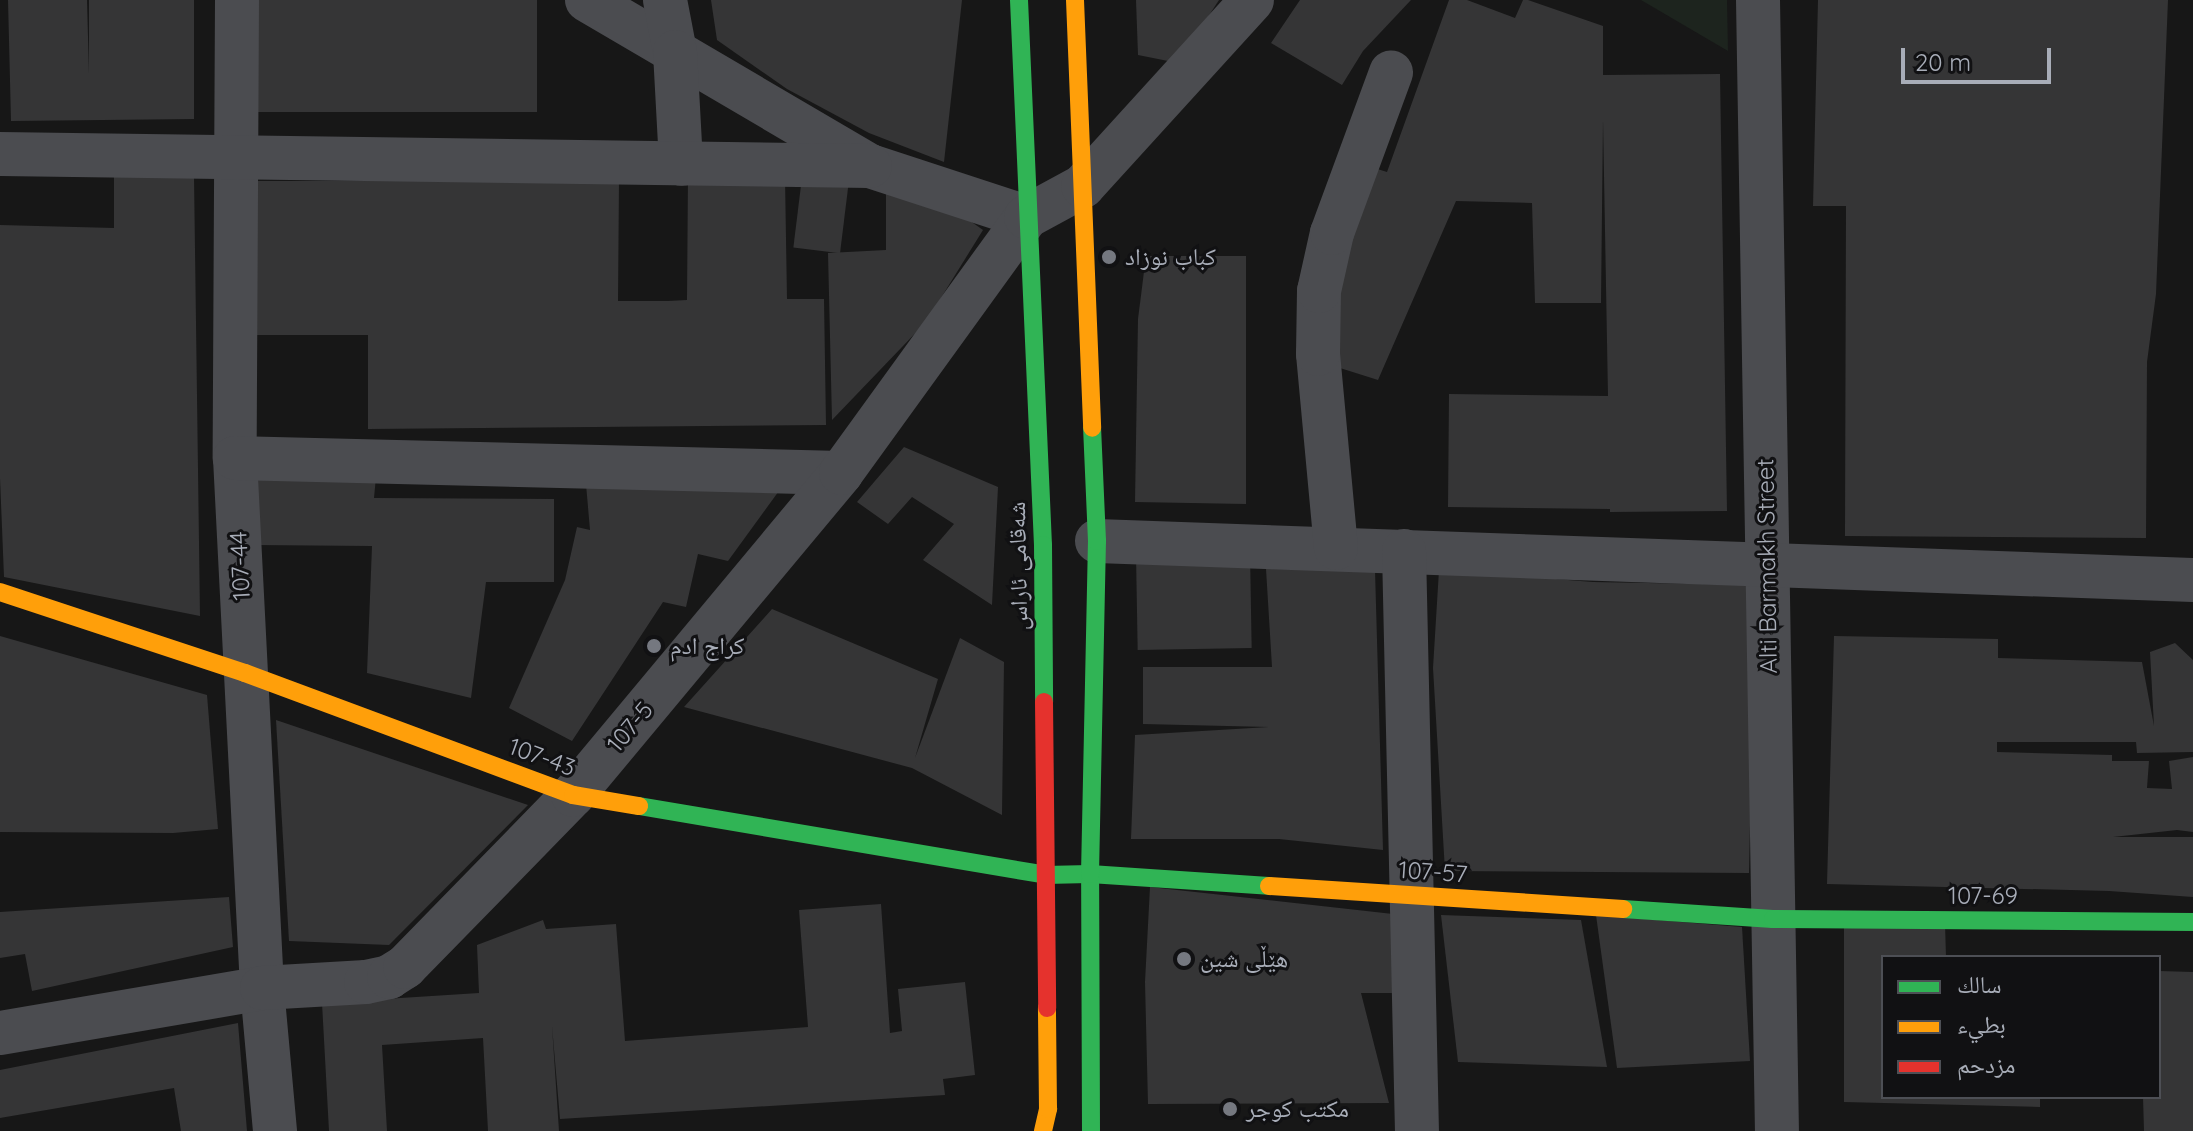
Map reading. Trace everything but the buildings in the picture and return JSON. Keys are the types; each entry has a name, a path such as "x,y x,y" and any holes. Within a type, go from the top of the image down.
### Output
{"main road":[{"name":"شەقامی ئاراس","path":"1019,0 1026,217 1043,545 1048,1109 1043,1131"},
{"path":"1075,0 1097,541 1090,874 1091,1131"},
{"name":"107-43","path":"0,592 245,673 573,795 1045,875 1090,874"},
{"name":"107-57","path":"1090,874 1773,919"},
{"name":"107-69","path":"1773,919 2193,922"}],"street":[{"name":"107-44","path":"237,0 235,458 262,988 275,1131"},
{"path":"587,0 870,166 1026,217 1083,186 1252,0"},
{"path":"665,0 675,52 681,164"},
{"name":"Alti Barmakh Street","path":"1758,0 1777,1131"},
{"path":"1336,548 1318,354 1319,291 1332,233 1391,73"},
{"path":"0,154 870,166"},
{"name":"107-5","path":"0,1033 262,988 366,982 397,972 573,795 841,473 1026,217"},
{"path":"235,458 841,473"},
{"path":"1097,541 1767,562 2193,580 2193,556"},
{"path":"1404,551 1417,1131"}],"shaded area":[{"path":"1641,0 1727,0 1728,51"}],"traffic: fast":[{"path":"1019,0 1043,545 1044,702"},
{"path":"1091,1131 1090,874 1097,541 1092,428"},
{"path":"639,806 1045,875 1090,874 1269,886"},
{"path":"1623,909 1773,919 2193,922"}],"traffic: slow":[{"path":"1075,0 1092,428"},
{"path":"0,592 245,673 573,795 639,806"},
{"path":"1269,886 1623,909"},
{"path":"1043,1131 1048,1109 1047,1008"}],"traffic: jam":[{"path":"1044,702 1047,1008"}],"place":[{"name":"كباب نوزاد","path":"1109,257"},
{"name":"كراج ادم","path":"654,646"},
{"name":"هێڵی شین","path":"1184,959"},
{"name":"مكتب كوجر","path":"1230,1109"}]}
